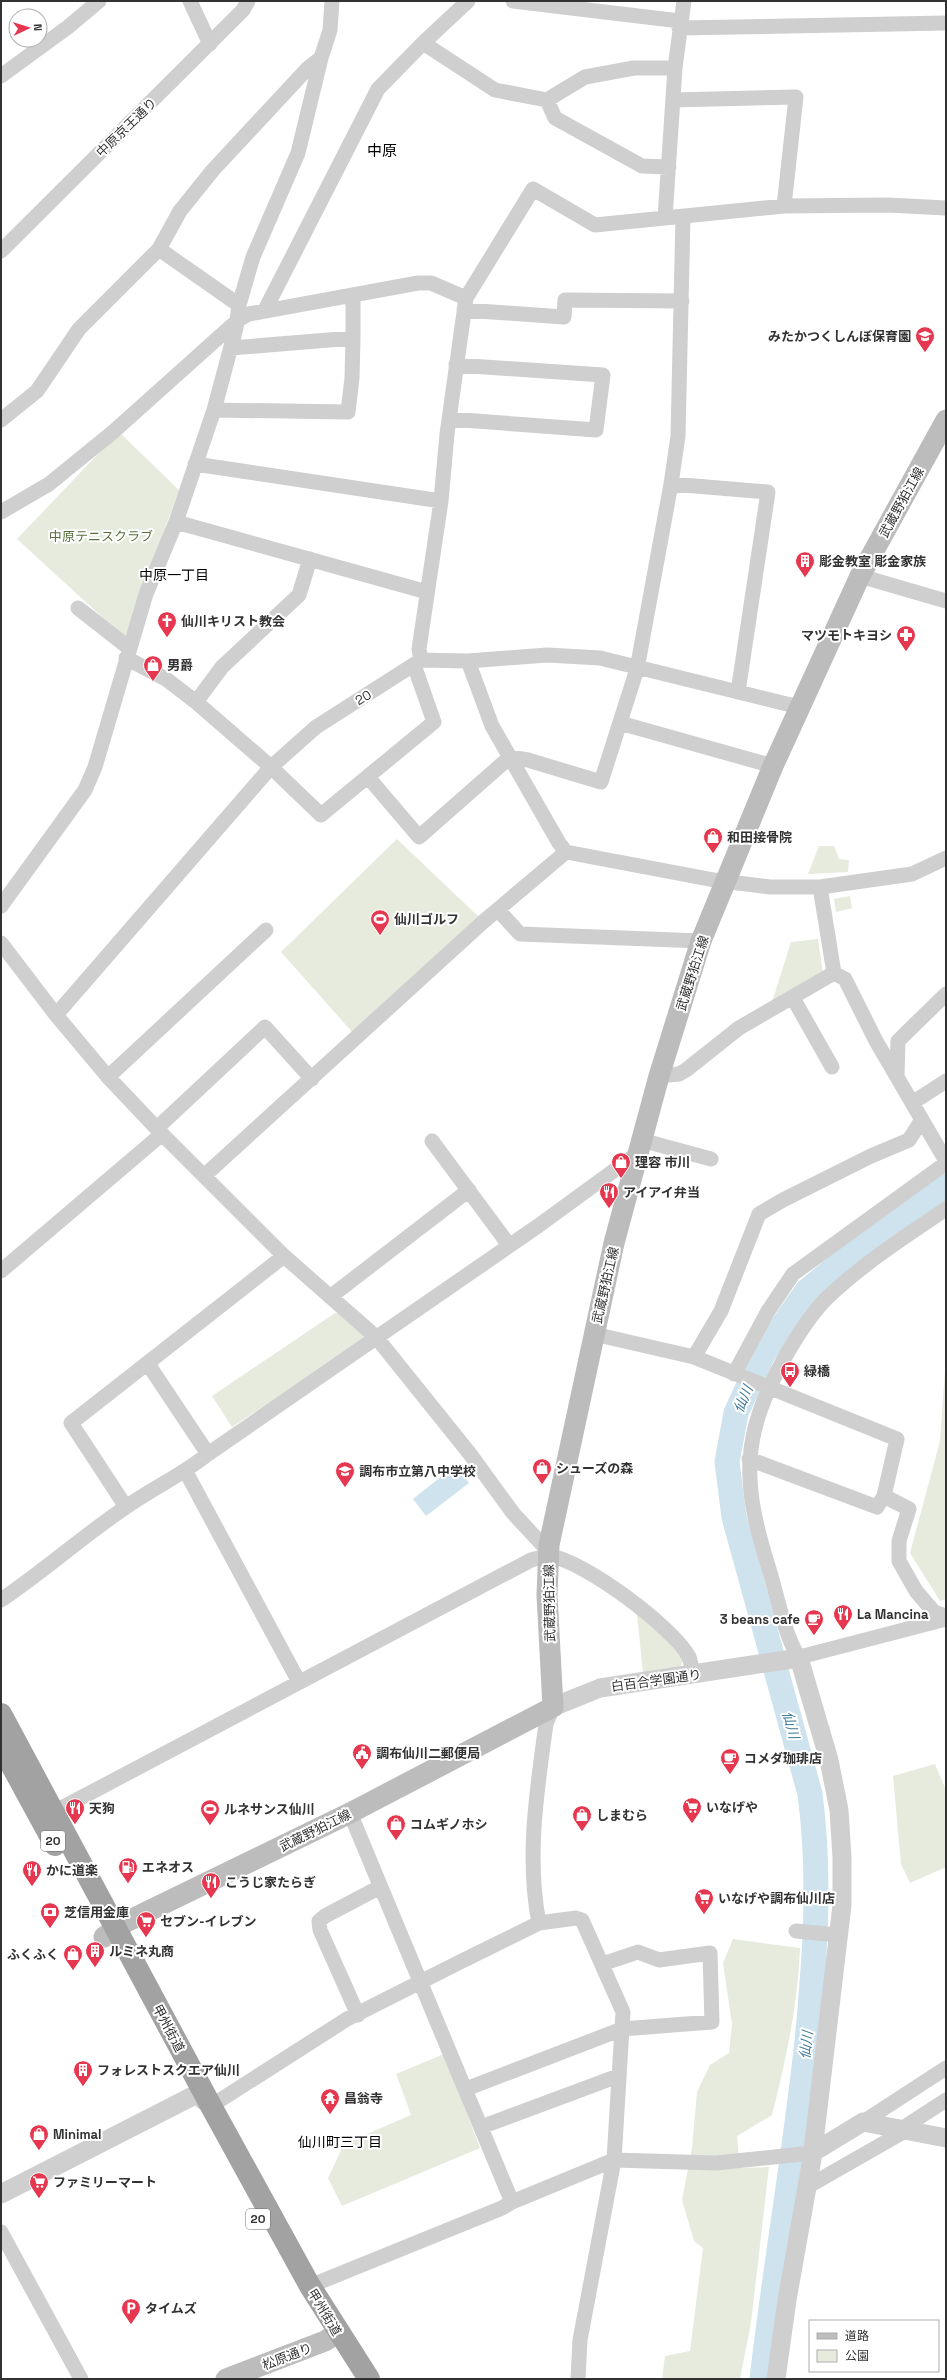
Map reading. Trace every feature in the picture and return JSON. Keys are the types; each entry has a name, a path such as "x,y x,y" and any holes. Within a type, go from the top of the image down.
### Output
{"highway":[{"name":"甲州街道","path":"1,1714 54,1812 191,2097 332,2337 369,2379"},
{"name":"甲州街道","path":"1,1746 211,2106 310,2286 350,2379"}],"main road":[{"name":"武蔵野狛江線","path":"111,1933 126,1922 350,1813 553,1707 547,1595 548,1554 614,1244 659,1076 701,941 773,766 860,576 946,420"},
{"name":"松原通り","path":"226,2379 332,2337"}],"street":[{"path":"1,76 68,27 99,1"},
{"path":"190,1 210,44"},
{"name":"中原京王通り","path":"1,251 210,44 243,10 248,1"},
{"path":"1,906 85,790 107,732 128,653 146,594 176,522 194,464 214,410 232,348 238,320 238,305 253,257 298,153 321,58 330,30 332,1"},
{"path":"265,310 378,89 422,43 468,1"},
{"path":"512,1 680,25 946,23"},
{"path":"665,218 675,68 684,1"},
{"path":"422,43 495,90 547,100 585,77 634,68 675,68"},
{"path":"1,420 37,391 79,329 159,249 180,211 213,170 307,69 321,58"},
{"path":"673,100 796,97 784,206"},
{"path":"547,100 555,118 642,166 669,167"},
{"path":"78,608 128,653 196,702 271,766 321,814 434,722 417,663 441,501 456,365 465,304 533,189 596,225 784,206 888,205 946,208"},
{"path":"510,757 528,760 601,782 620,723 636,668 671,484 678,436 683,217"},
{"path":"159,249 238,305"},
{"path":"1,512 49,484 113,432 238,320 249,314 418,282 431,283 465,304 564,317 566,300 682,301"},
{"path":"214,410 348,412 352,378 353,295"},
{"path":"232,348 353,338"},
{"path":"450,418 596,430 603,375 456,365"},
{"path":"194,464 441,501"},
{"path":"671,484 768,492 738,692"},
{"path":"176,522 427,592"},
{"path":"196,702 222,667 299,595 310,559"},
{"path":"860,576 946,601"},
{"path":"417,663 468,661 548,654 600,658 799,707"},
{"path":"468,661 492,726 559,843 566,852 725,882 770,887 820,887 912,874 946,858"},
{"name":"20","path":"56,1015 271,766 316,727 417,663"},
{"path":"620,723 773,766"},
{"path":"368,777 419,837 510,757"},
{"path":"204,1176 498,910 566,852"},
{"path":"820,887 834,973"},
{"path":"498,910 520,934 701,941"},
{"path":"108,1077 266,930"},
{"path":"1,944 56,1015 108,1077 284,1256 376,1337 470,1454 513,1512 548,1554 577,1565 622,1594 656,1620 689,1657 693,1675"},
{"path":"659,1076 679,1074 686,1070 740,1028 834,973"},
{"path":"734,1374 768,1310 793,1274 946,1162 921,1121 845,979 834,973"},
{"path":"897,1077 898,1041 946,994"},
{"path":"793,998 832,1067"},
{"path":"1,1271 160,1131 265,1027 312,1079"},
{"path":"912,1103 946,1081"},
{"path":"694,1357 721,1311 759,1214 857,1162 909,1140 921,1121"},
{"path":"432,1141 509,1246"},
{"path":"1,1600 29,1582 126,1507 186,1472 208,1454 509,1246 640,1147 711,1159"},
{"path":"330,1297 469,1190"},
{"path":"776,2379 787,2300 807,2187 806,2154 832,1935 842,1905 842,1858 838,1810 829,1760 795,1658 757,1530 749,1483 749,1459 765,1386 812,1315 829,1296 880,1256 946,1209"},
{"path":"126,1507 71,1423 284,1256"},
{"path":"594,1334 694,1357 897,1439 884,1496 877,1507 749,1459"},
{"path":"148,1364 208,1454"},
{"path":"186,1472 299,1682"},
{"path":"884,1496 909,1509 899,1541 899,1561 916,1591 934,1612 946,1617"},
{"path":"54,1812 531,1560 548,1554"},
{"path":"795,1658 946,1617"},
{"name":"白百合学園通り","path":"553,1707 600,1688 693,1675 795,1658"},
{"path":"539,1923 533,1883 532,1841 546,1724 553,1707"},
{"path":"350,1813 512,2202"},
{"path":"358,2015 320,1930 319,1921 325,1916 380,1887"},
{"path":"1,2194 191,2097 211,2106 333,2028 358,2015 539,1923 576,1918 582,1920 623,2012 614,2160 580,2340 578,2379"},
{"path":"796,1931 832,1935"},
{"path":"466,2089 622,2029 712,2022 710,1953 659,1960 638,1952 602,1964"},
{"path":"310,2286 502,2208 512,2202 614,2160 716,2163 806,2154 863,2122 946,2068"},
{"path":"481,2127 618,2076"},
{"path":"807,2187 905,2131 906,2126 946,2100"},
{"path":"863,2122 946,2138"},
{"path":"1,2232 82,2379"}],"green space":[{"name":"中原テニスクラブ","path":"119,432 179,490 125,638 17,539"},
{"name":"仙川ゴルフ","path":"397,839 481,919 354,1034 281,952"},
{"path":"819,846 834,846 839,859 849,860 848,872 808,874"},
{"path":"850,896 852,908 836,912 834,899"},
{"path":"818,939 823,973 772,1002 791,942"},
{"path":"335,1313 341,1314 370,1336 232,1427 212,1396"},
{"path":"946,1356 946,1599 940,1601 910,1553 940,1441"},
{"path":"637,1614 658,1631 683,1660 680,1669 643,1673"},
{"path":"935,1764 946,1790 946,1867 910,1883 901,1864 893,1776"},
{"path":"733,1939 800,1948 794,2011 782,2074 772,2115 737,2136 740,2168 769,2167 751,2323 740,2379 662,2379 665,2356 690,2351 703,2248 694,2241 682,2200 692,2148 697,2092 710,2065 729,2053 732,2024 723,1963"},
{"path":"444,2054 480,2148 342,2206 328,2178 344,2144 411,2115 396,2074"}],"water":[{"path":"456,1465 469,1483 426,1516 413,1499"}],"waterway":[{"name":"仙川","path":"762,2379 797,2126 807,2041 816,1918 815,1856 810,1794 734,1517 727,1462 736,1413 763,1354 807,1291 853,1253 946,1186"}],"place":[{"name":"みたかつくしんぼ保育園","path":"925,353"},
{"name":"彫金教室 彫金家族","path":"805,578"},
{"name":"仙川キリスト教会","path":"167,638"},
{"name":"マツモトキヨシ","path":"906,652"},
{"name":"男爵","path":"153,682"},
{"name":"和田接骨院","path":"713,854"},
{"name":"仙川ゴルフ","path":"380,936"},
{"name":"理容 市川","path":"621,1179"},
{"name":"アイアイ弁当","path":"609,1209"},
{"name":"緑橋","path":"790,1388"},
{"name":"シューズの森","path":"542,1485"},
{"name":"調布市立第八中学校","path":"345,1488"},
{"name":"La Mancina","path":"843,1631"},
{"name":"3 beans cafe","path":"814,1636"},
{"name":"調布仙川二郵便局","path":"362,1770"},
{"name":"コメダ珈琲店","path":"730,1775"},
{"name":"いなげや","path":"692,1824"},
{"name":"天狗","path":"75,1825"},
{"name":"ルネサンス仙川","path":"210,1826"},
{"name":"しまむら","path":"582,1832"},
{"name":"コムギノホシ","path":"396,1841"},
{"name":"エネオス","path":"128,1884"},
{"name":"かに道楽","path":"32,1887"},
{"name":"こうじ家たらぎ","path":"211,1899"},
{"name":"いなげや調布仙川店","path":"704,1915"},
{"name":"芝信用金庫","path":"50,1929"},
{"name":"セブン-イレブン","path":"146,1938"},
{"name":"ルミネ丸商","path":"95,1968"},
{"name":"ふくふく","path":"73,1971"},
{"name":"フォレストスクエア仙川","path":"83,2087"},
{"name":"昌翁寺","path":"330,2115"},
{"name":"Minimal","path":"39,2151"},
{"name":"ファミリーマート","path":"39,2199"},
{"name":"タイムズ","path":"131,2325"}],"district":[{"name":"中原","path":"382,151"},
{"name":"中原一丁目","path":"174,575"},
{"name":"仙川町三丁目","path":"340,2142"}]}
